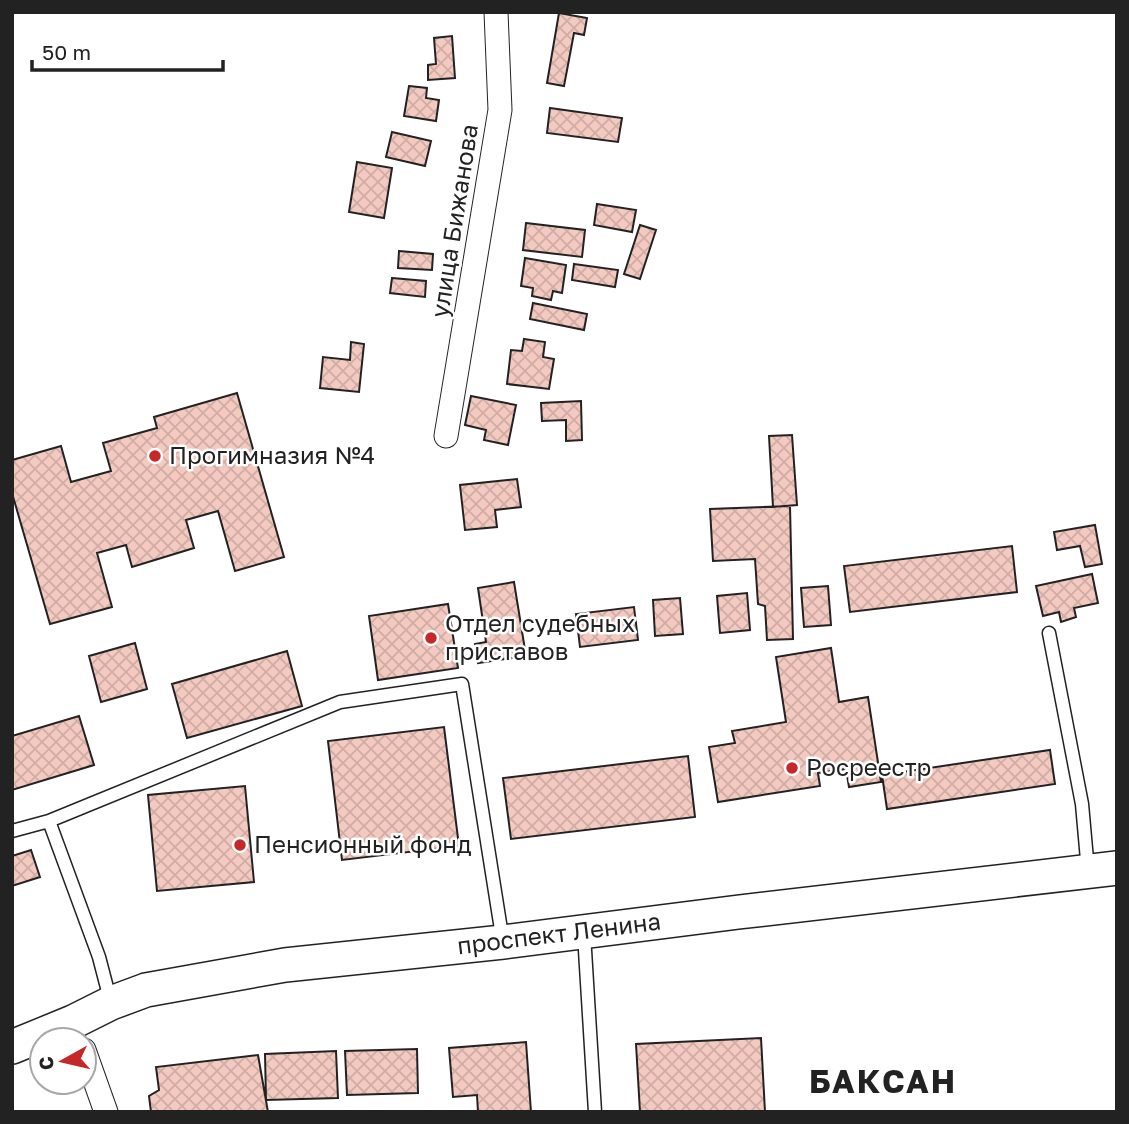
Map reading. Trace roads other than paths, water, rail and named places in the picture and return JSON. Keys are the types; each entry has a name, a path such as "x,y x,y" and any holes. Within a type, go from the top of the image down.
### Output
{"main road":[{"name":"проспект Ленина","path":"89,1026 111,1003 146,990 285,965 503,942 1102,869"}],"street":[{"name":"улица Бижанова","path":"446,436 500,110 496,12"},
{"path":"98,1090 106,1112"}],"lane":[{"path":"1049,633 1082,804 1102,869"},
{"path":"12,831 49,821 340,702 462,684 503,942"},
{"path":"49,821 99,957 111,1003"},
{"path":"584,931 595,1112"}],"place":[{"name":"Прогимназия №4","path":"155,456"},
{"name":"Отдел судебных приставов","path":"431,638"},
{"name":"Росреестр","path":"792,768"},
{"name":"Пенсионный фонд","path":"240,845"}],"district":[{"name":"БАКСАН","path":"883,1082"}]}
